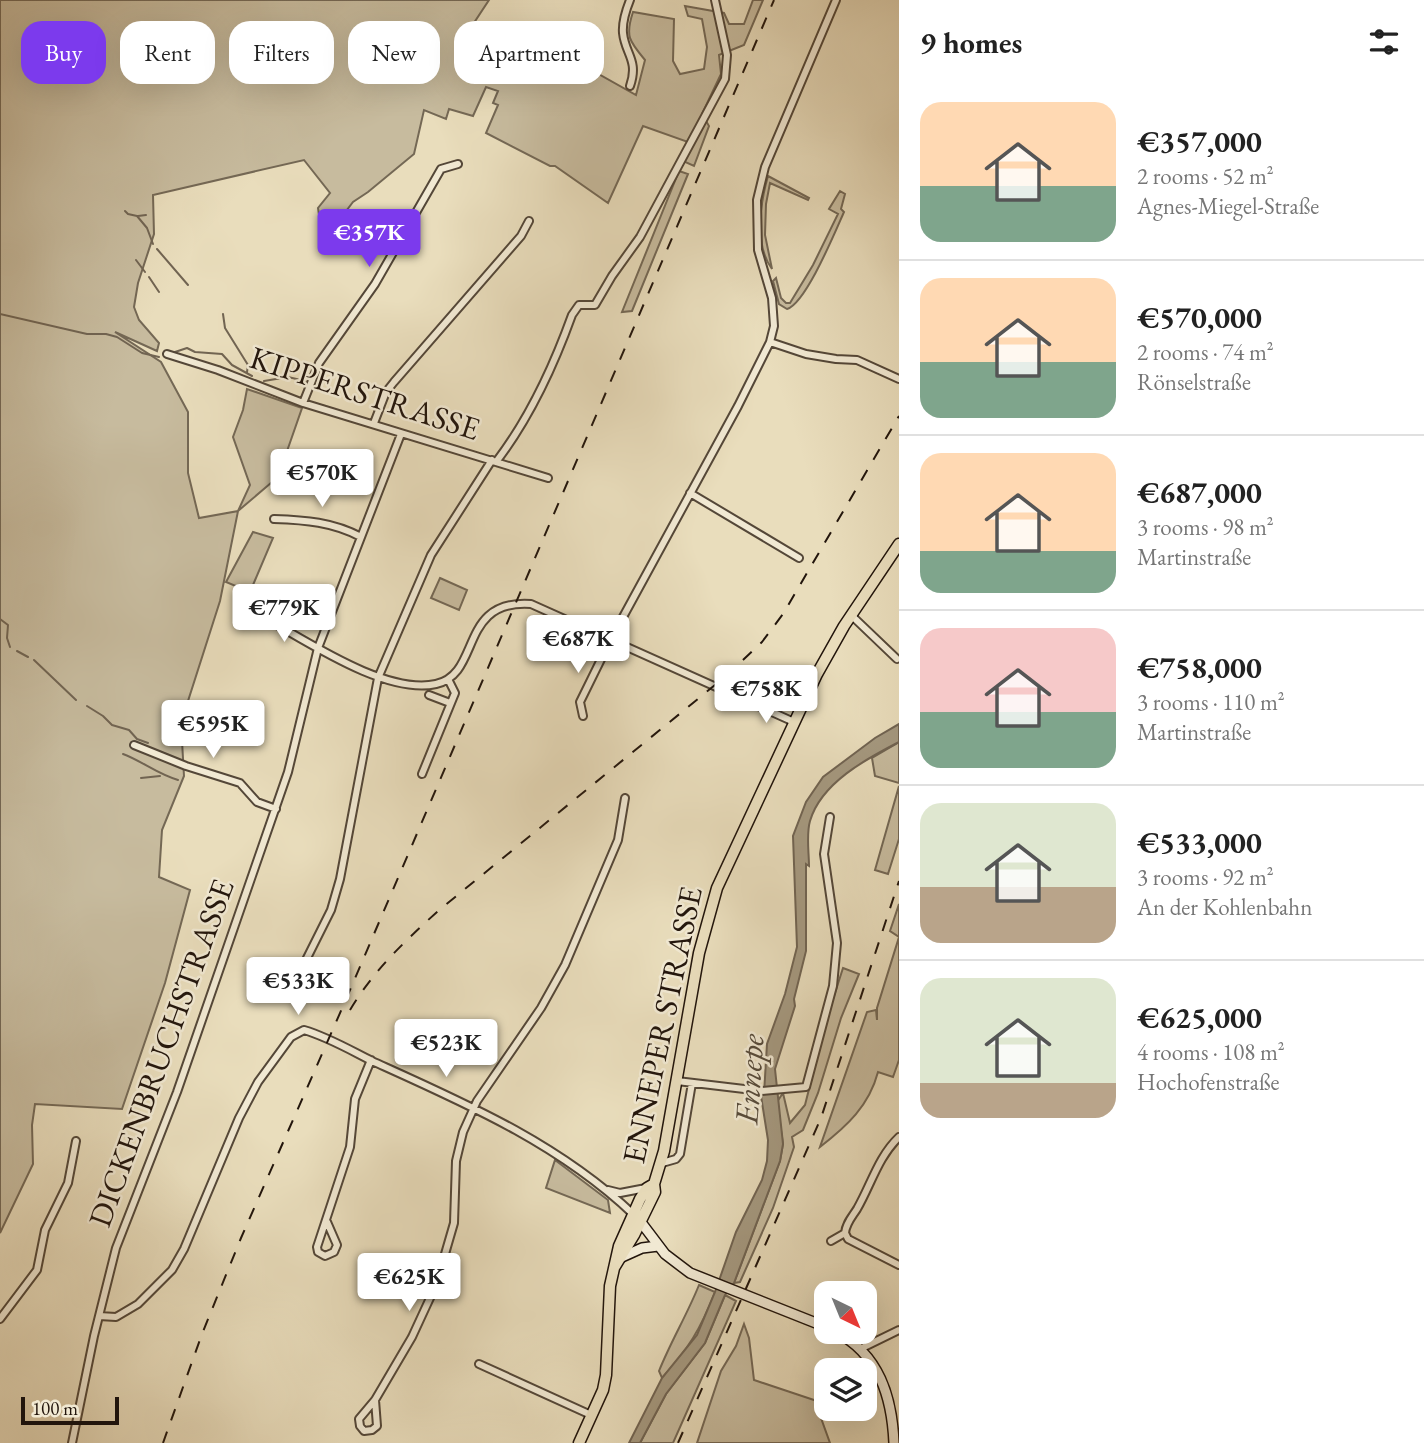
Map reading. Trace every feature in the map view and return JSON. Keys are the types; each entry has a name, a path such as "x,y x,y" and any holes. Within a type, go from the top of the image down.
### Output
{"main road":[{"name":"ENNEPER STRASSE","path":"579,1443 607,1375 610,1298 619,1246 633,1214 662,1163 699,953 711,908 727,864 817,674 851,615 899,544"},
{"name":"ENNEPER STRASSE","path":"614,1268 641,1222 654,1192 650,1186"},
{"path":"633,1214 658,1246 684,1269 713,1284 814,1322"},
{"path":"622,1257 642,1248 658,1246"},
{"path":"853,1344 874,1366 888,1394 894,1443"}],"street":[{"path":"630,0 623,34 632,57 634,76 630,86"},
{"path":"288,996 331,910 340,879 378,678 431,555 521,423 572,315 579,305 595,305 640,237 725,79 727,55 715,0"},
{"path":"583,716 580,702 611,639 770,342 774,326 772,298 758,250 757,200 765,167 836,0"},
{"path":"303,402 319,363 376,284 441,169 458,164"},
{"path":"374,423 386,392 521,236 529,221"},
{"path":"770,342 806,354 857,360 899,379"},
{"name":"KIPPERSTRASSE","path":"167,354 401,434 548,478"},
{"name":"DICKENBRUCHSTRASSE","path":"72,1443 116,1248 160,1137 276,809 288,772 318,648 401,434"},
{"path":"690,493 799,558"},
{"path":"274,519 323,522 344,528 361,537"},
{"path":"263,617 378,678 427,685 439,684 455,674 481,623 497,608 512,603 531,604 794,722"},
{"path":"851,615 897,659"},
{"path":"422,774 455,693 448,679"},
{"path":"429,695 450,703"},
{"path":"134,745 186,766 240,783 257,802 276,809"},
{"path":"375,1401 377,1426 365,1431 360,1426 359,1419 375,1401 412,1337 439,1276 454,1223 456,1161 463,1132 474,1107 541,1008 565,965 618,841 625,798"},
{"path":"677,1082 761,1091 806,1087 833,986 837,943 824,854 830,817"},
{"path":"99,1316 116,1317 132,1308 152,1292 172,1270 184,1249 239,1118 258,1082 291,1037 304,1030 474,1107 531,1138 607,1189 633,1214"},
{"path":"327,1222 337,1245 334,1252 325,1256 318,1252 317,1247 350,1147 355,1099 371,1060"},
{"path":"662,1163 680,1154 692,1083"},
{"path":"899,1138 878,1165 846,1225 845,1233 848,1238 899,1265"},
{"path":"0,1319 37,1270 46,1230 68,1183 76,1141"},
{"path":"607,1189 621,1193 650,1186"},
{"path":"831,1241 845,1233"},
{"path":"860,1349 899,1330"},
{"path":"479,1364 591,1415"}],"shaded area":[{"path":"0,0 489,0 475,21 454,21 454,84 604,84 604,77 636,95 645,60 630,38 629,27 633,12 674,19 673,61 680,74 704,69 707,47 702,19 688,16 685,6 724,13 729,24 744,24 753,0 763,0 744,45 719,55 721,74 702,114 709,126 694,166 683,161 691,143 643,126 608,203 555,166 550,166 486,133 498,105 493,103 498,91 486,87 473,116 449,109 446,119 424,110 414,154 353,202 337,223 334,221 328,228 320,222 318,208 330,193 304,160 153,195 154,234 138,283 134,307 139,320 159,343 157,351 115,332 161,362 188,412 188,473 199,518 238,511 220,601 181,723 184,776 162,830 159,877 190,890 165,983 122,1109 35,1104 32,1125 33,1164 0,1233"},
{"path":"679,171 688,174 632,311 622,312"},
{"path":"768,176 809,198 808,200 770,183 765,235 772,269 763,248 760,224"},
{"path":"840,191 845,194 841,209 844,212 834,235 803,294 787,309 779,304 773,281 776,278 781,298 790,303 813,265 838,214 829,209"},
{"path":"247,389 302,408 278,477 238,511 250,485 233,437"},
{"path":"253,532 273,538 250,592 226,582"},
{"path":"440,578 467,590 459,610 431,598"},
{"path":"899,724 899,742 859,764 834,784 816,807 810,821 809,866 806,864 806,951 794,999 795,1006 775,1069 783,1144 780,1161 734,1283 725,1295 705,1343 666,1394 640,1443 629,1443 662,1378 697,1335 736,1232 762,1180 767,1161 768,1140 761,1096 764,1094 767,1044 785,994 797,947 793,836 806,802 823,777 875,738"},
{"path":"899,742 899,783 875,776 872,758"},
{"path":"899,786 899,839 888,874 875,870"},
{"path":"899,904 899,937 890,931"},
{"path":"899,937 899,1060 893,1077 878,1072 863,1105 820,1147 867,1012 876,1010 877,1020 877,1008"},
{"path":"843,968 859,974 841,1018 818,1093 803,1130 792,1137 794,1147 773,1208 740,1282 734,1283 780,1161 783,1144 777,1102 783,1093 790,1123 805,1105"},
{"path":"555,1160 608,1200 610,1213 546,1188"},
{"path":"699,1285 715,1292 693,1338 662,1378 659,1371"},
{"path":"725,1295 736,1301 673,1443 640,1443 666,1394 705,1343"},
{"path":"744,1324 749,1338 754,1380 814,1400 814,1421 822,1421 830,1443 697,1443 721,1371 736,1346"}],"waterway":[{"path":"125,211 137,216 147,228 153,244"},
{"path":"138,216 146,215"},
{"path":"157,249 188,285"},
{"path":"136,260 145,272"},
{"path":"149,277 159,292"},
{"path":"0,314 87,334 106,334 117,337 142,353 159,357"},
{"path":"223,314 225,328 248,365 247,372"},
{"path":"175,352 187,348 195,352 222,354 232,365 252,376"},
{"path":"264,381 288,377 305,381"},
{"path":"0,619 8,625 7,638 10,647"},
{"path":"17,651 28,657"},
{"path":"34,660 76,700"},
{"path":"87,706 112,725 129,730 137,739 148,743"},
{"path":"123,754 178,780"},
{"path":"141,778 160,776"}],"railway":[{"path":"163,1443 202,1334 241,1238 774,0"},
{"path":"350,1010 379,969 438,911 726,676 762,642 783,614 899,416"},
{"path":"678,1443 821,1118 899,881"}],"water label":[{"name":"Ennepe","path":"749,1079"}]}
